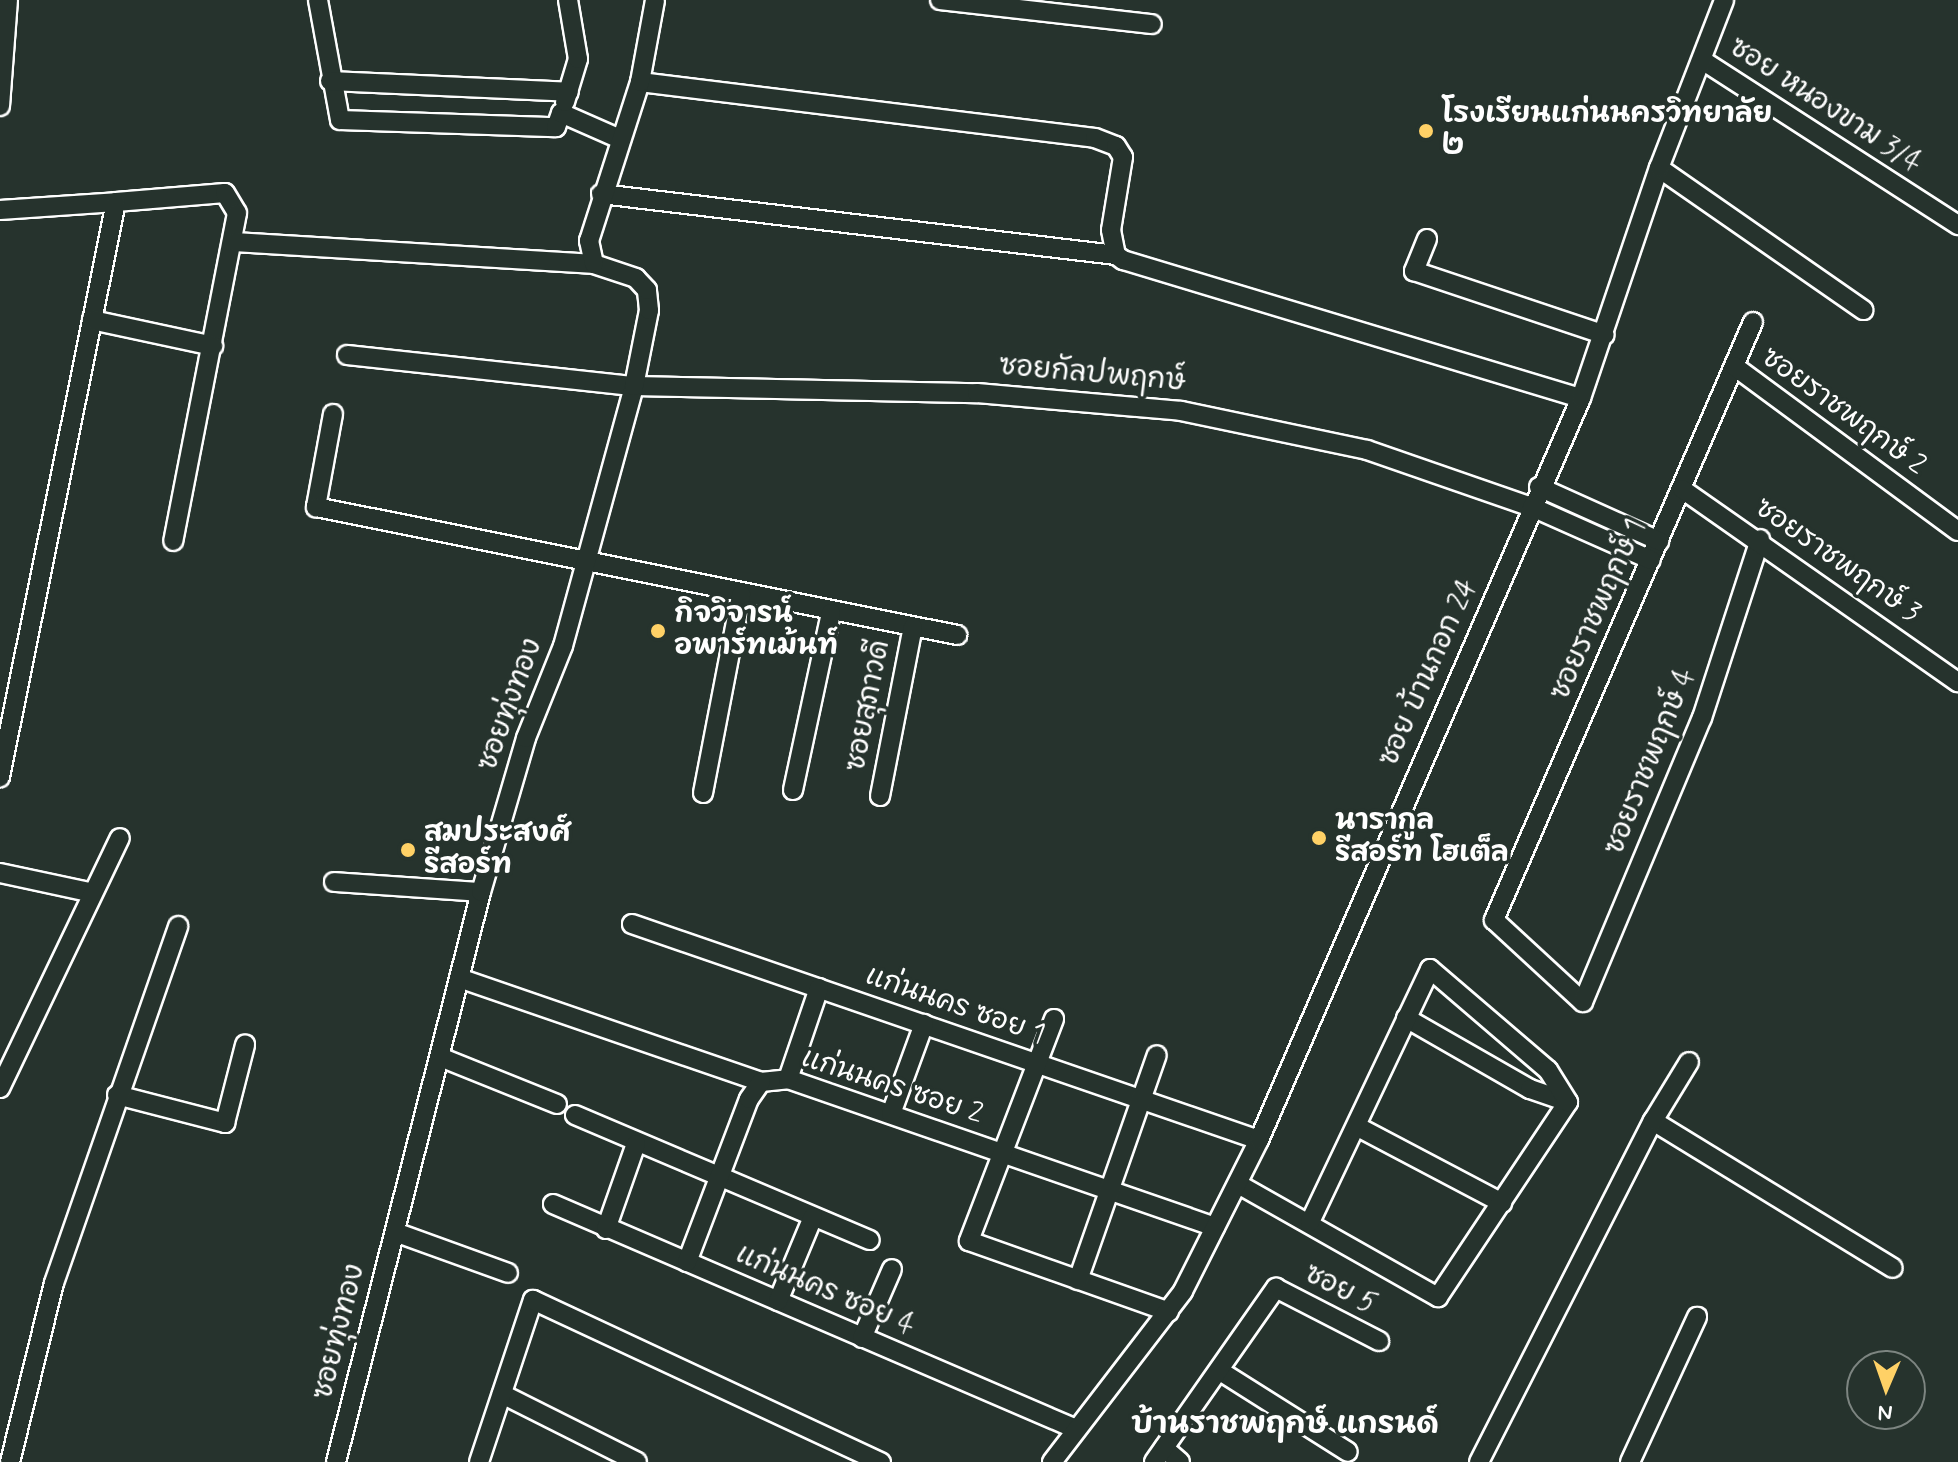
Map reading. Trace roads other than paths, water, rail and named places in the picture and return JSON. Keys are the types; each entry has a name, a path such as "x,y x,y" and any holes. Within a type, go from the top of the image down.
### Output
{"street":[{"path":"0,106 8,0"},
{"path":"318,0 330,81 340,120 556,127 578,59 568,0"},
{"path":"235,242 594,264 589,241 601,194 640,82 655,0"},
{"path":"940,0 1152,24"},
{"name":"ซอย บ้านกอก 24","path":"1052,1462 1169,1312 1259,1140 1539,487 1581,398 1605,335 1659,168 1724,0"},
{"name":"ซอย หนองขาม 3/4","path":"1702,60 1958,225"},
{"path":"330,81 569,92"},
{"path":"640,82 1105,142 1116,146 1124,171 1111,230 1116,255"},
{"path":"561,113 620,139"},
{"path":"1659,168 1863,310"},
{"path":"0,210 225,193 237,213 235,242 173,541"},
{"path":"601,194 1116,255 1283,312 1581,398"},
{"path":"0,777 116,202"},
{"path":"1427,239 1414,271 1605,335"},
{"name":"ซอยทุ่งทอง","path":"336,1462 481,892 526,738 563,646 634,386 649,310 647,290 636,278 594,264"},
{"path":"92,320 213,346"},
{"name":"ซอยราชพฤกษ์ 1","path":"1494,920 1753,322"},
{"name":"ซอยกัลปพฤกษ์","path":"347,355 634,386 977,393 1181,411 1367,450 1532,507 1651,560"},
{"name":"ซอยราชพฤกษ์ 2","path":"1734,366 1958,531"},
{"name":"ซอยสุภาวดี","path":"333,414 316,507 583,564 957,635"},
{"path":"1539,487 1659,541"},
{"name":"ซอยราชพฤกษ์ 3","path":"1682,489 1760,539 1958,682"},
{"name":"ซอยราชพฤกษ์ 4","path":"1494,920 1583,1002 1702,718 1760,539"},
{"path":"703,793 741,595"},
{"name":"ซอยสุภาวดี","path":"793,790 831,613"},
{"name":"ซอยสุภาวดี","path":"880,796 913,627"},
{"path":"0,1088 120,838"},
{"path":"0,873 93,893"},
{"path":"334,882 481,892"},
{"name":"แก่นนคร ซอย 1","path":"632,924 1259,1140"},
{"path":"10,1462 54,1283 178,926"},
{"path":"1310,1222 1358,1127 1430,969 1548,1070 1568,1102"},
{"name":"แก่นนคร ซอย 2","path":"459,978 761,1082 788,1079 1215,1227"},
{"path":"788,1079 819,988"},
{"path":"1406,1018 1530,1089 1568,1102"},
{"path":"1054,1019 969,1241 1169,1312"},
{"path":"891,1114 924,1024"},
{"path":"117,1095 225,1123 245,1045"},
{"path":"1078,1280 1157,1055"},
{"path":"440,1057 557,1104"},
{"path":"1479,1462 1653,1121 1689,1062"},
{"path":"687,1262 717,1177 761,1082"},
{"path":"1238,1184 1438,1297 1568,1102"},
{"path":"575,1115 636,1144 870,1240"},
{"path":"1653,1121 1893,1268"},
{"path":"1358,1127 1502,1203"},
{"path":"606,1229 636,1144"},
{"name":"แก่นนคร ซอย 4","path":"553,1204 1076,1429"},
{"path":"778,1301 813,1217"},
{"path":"395,1232 508,1273"},
{"path":"862,1338 892,1269"},
{"name":"ซอย 5","path":"1220,1371 1276,1288 1379,1341"},
{"path":"479,1462 533,1300 881,1462"},
{"path":"1630,1462 1697,1317"},
{"path":"1180,1462 1159,1455 1220,1371 1348,1452"},
{"path":"502,1394 637,1462"}],"place":[{"name":"โรงเรียนแก่นนครวิทยาลัย ๒","path":"1426,131"},
{"name":"กิจวิจารน์ อพาร์ทเม้นท์","path":"658,631"},
{"name":"นารากูล รีสอร์ท โฮเต็ล","path":"1319,838"},
{"name":"สมประสงศ์ รีสอร์ท","path":"408,850"}],"district":[{"name":"บ้านราชพฤกษ์ แกรนด์","path":"1285,1425"}]}
